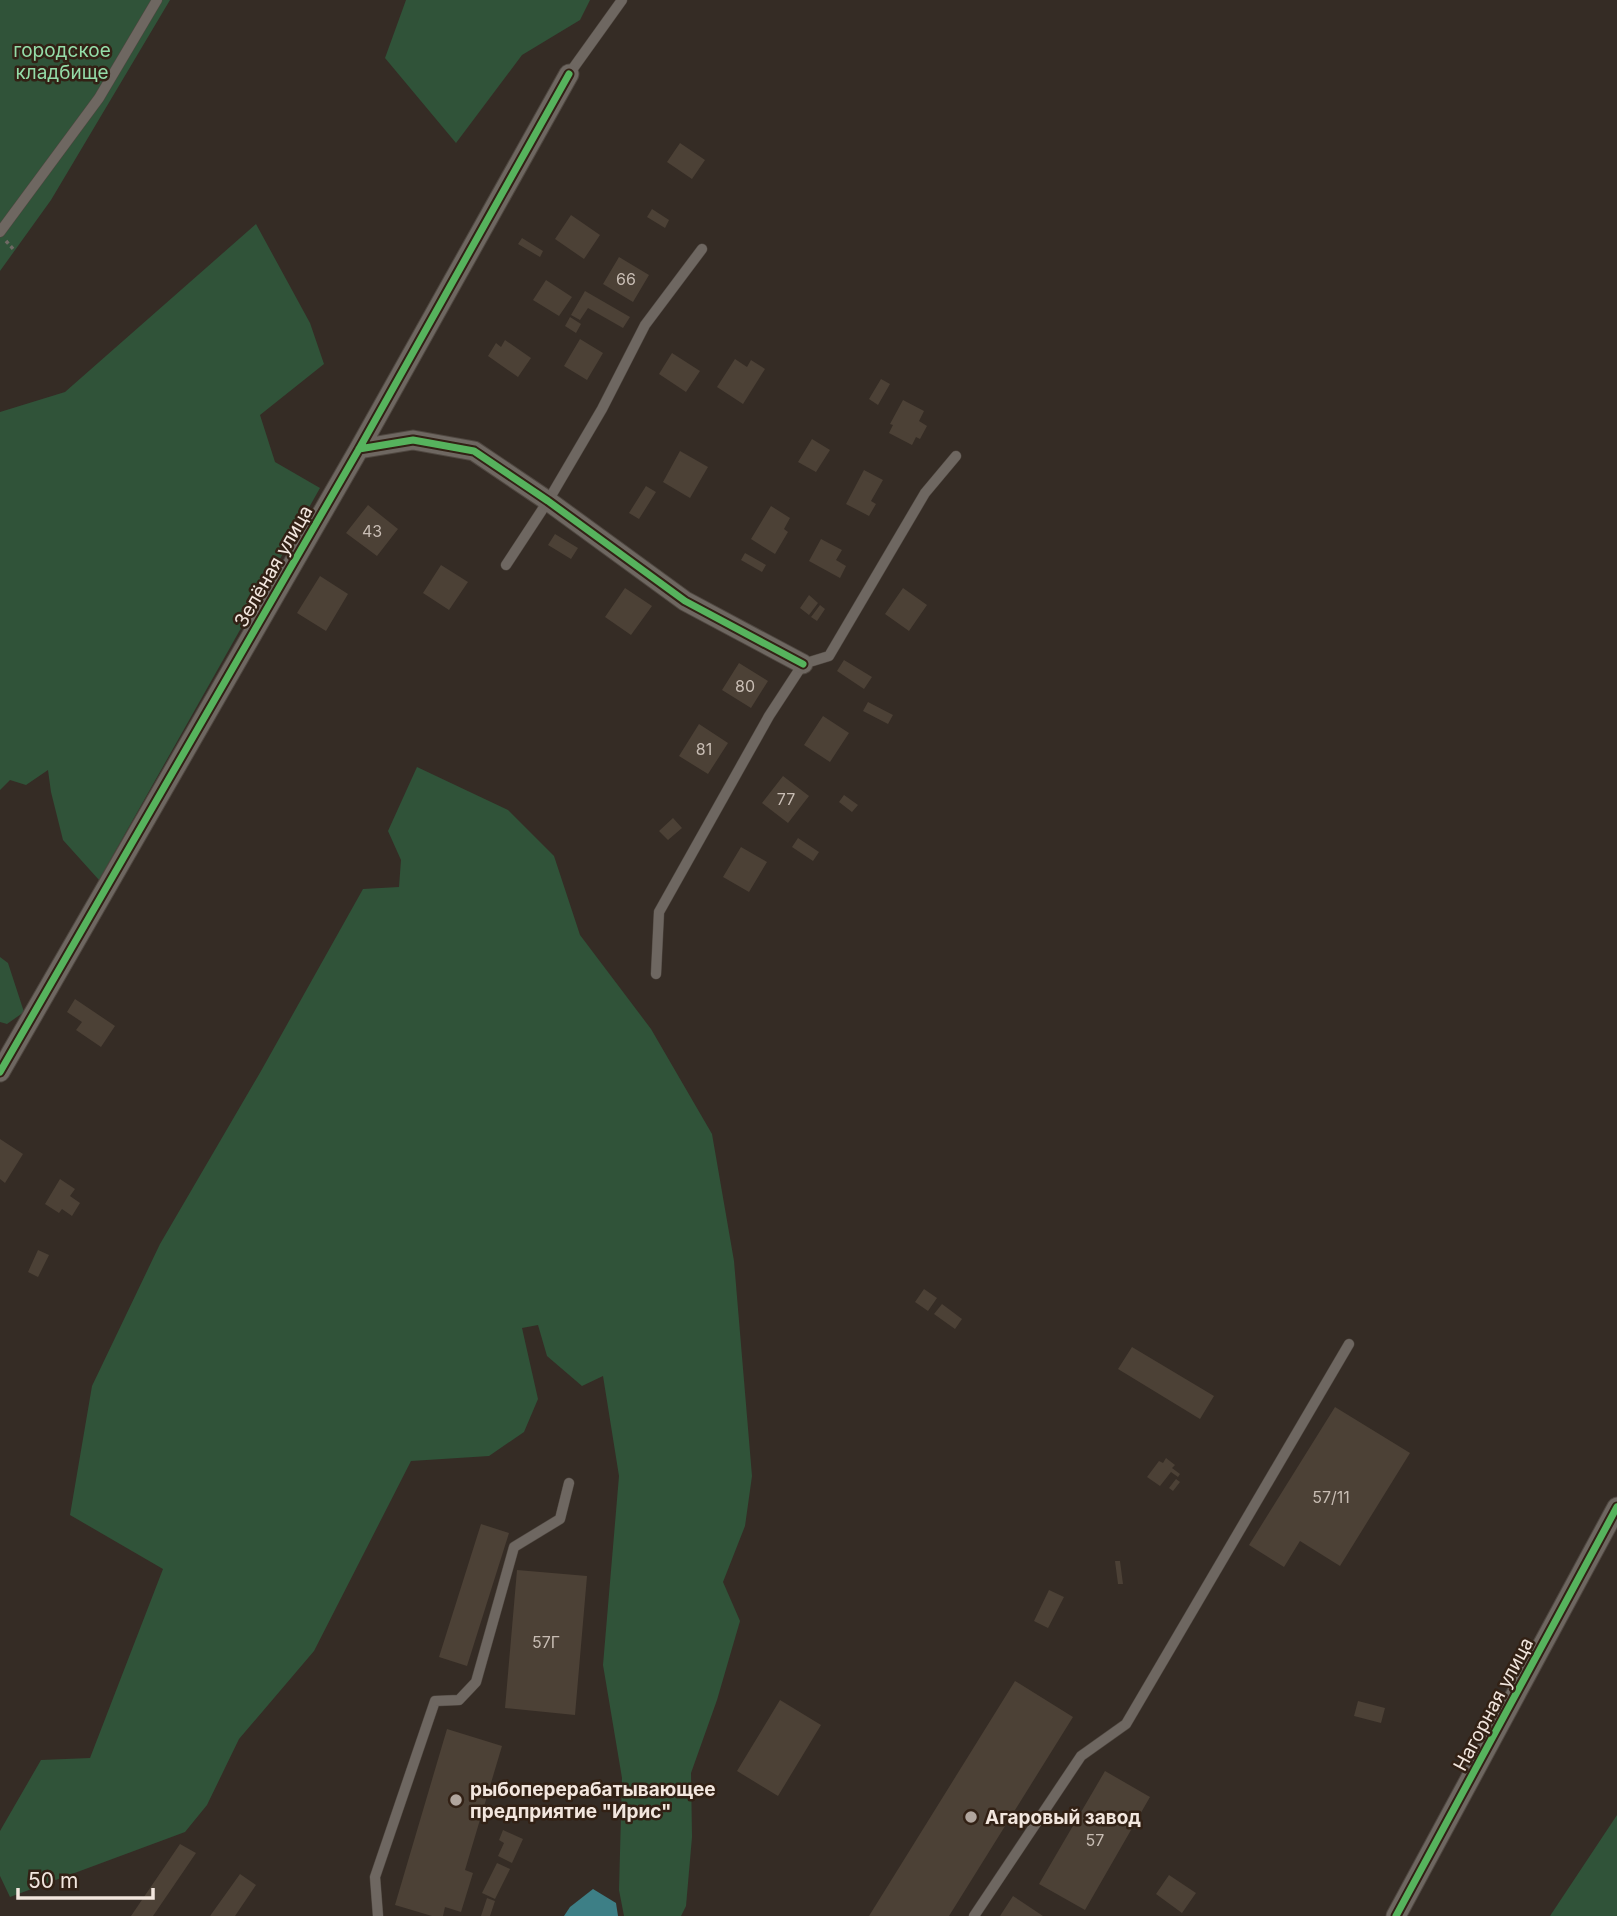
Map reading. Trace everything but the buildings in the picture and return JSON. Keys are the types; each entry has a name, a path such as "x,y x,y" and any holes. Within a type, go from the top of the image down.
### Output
{"street":[{"name":"Зелёная улица","path":"0,1072 359,449 569,74"},
{"path":"359,449 414,440 474,451 548,501 685,601 803,664"},
{"name":"Нагорная улица","path":"1396,1916 1617,1507"}],"lane":[{"path":"0,232 99,98 157,0"},
{"path":"569,74 622,0"},
{"path":"506,565 548,501 602,409 645,325 702,249"},
{"path":"656,974 659,912 769,716 803,664 829,656 925,493 956,456"},
{"path":"974,1916 1081,1756 1126,1724 1349,1344"},
{"path":"378,1916 375,1877 435,1701 459,1700 476,1682 514,1547 559,1519 569,1483"}],"green space":[{"name":"городское кладбище","path":"0,0 170,0 51,200 0,271"},
{"path":"406,0 590,0 580,20 522,55 456,143 385,58"},
{"path":"256,224 310,323 324,364 260,415 275,462 320,488 99,880 63,840 48,770 26,785 10,780 0,790 0,412 65,392"},
{"path":"417,767 508,810 554,856 580,935 651,1029 712,1134 734,1261 752,1476 745,1526 723,1582 740,1621 717,1700 691,1773 692,1837 686,1906 681,1916 624,1916 619,1890 622,1778 603,1665 619,1476 603,1376 582,1386 547,1356 538,1325 522,1328 538,1399 524,1432 489,1456 411,1461 314,1651 239,1739 207,1805 185,1832 10,1897 0,1876 0,1831 41,1760 90,1758 163,1569 70,1515 92,1386 160,1244 363,889 399,887 401,860 388,831"},
{"path":"0,957 8,963 24,1012 7,1024 0,1022"},
{"path":"1617,1815 1617,1916 1550,1916"}],"water":[{"path":"593,1889 616,1903 618,1916 564,1916 570,1907"}],"cycle path":[{"path":"0,1072 359,449 569,74"},
{"path":"359,449 413,440 474,451 548,501 685,601 803,664"},
{"path":"1396,1916 1617,1507"}],"place":[{"name":"рыбоперерабатывающее предприятие \"Ирис\"","path":"456,1800"},
{"name":"Агаровый завод","path":"971,1817"}]}
